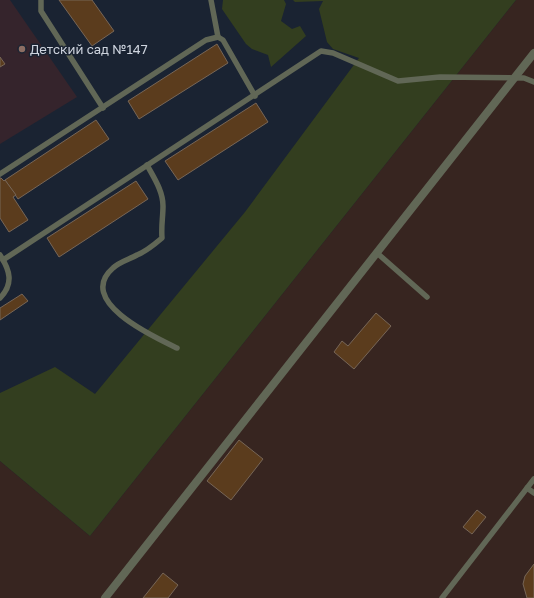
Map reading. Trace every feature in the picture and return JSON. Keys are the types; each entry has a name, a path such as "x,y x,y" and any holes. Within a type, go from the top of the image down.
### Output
{"street":[{"path":"105,598 534,53"}],"lane":[{"path":"41,0 41,11 103,108"},
{"path":"211,0 218,37"},
{"path":"0,174 206,40 218,37 223,40 254,96"},
{"path":"0,298 7,290 10,279 2,257 254,96 321,51 333,53 398,81 440,77 524,78 534,82"},
{"path":"147,165 159,187 163,206 160,224 162,238 139,255 114,267 105,277 102,287 106,298 117,312 139,329 177,348"},
{"path":"377,253 427,297"},
{"path":"442,598 534,479"},
{"path":"527,488 534,493"}],"shaded area":[{"name":"Детский сад №147","path":"0,0 10,0 77,97 0,144"},
{"path":"516,0 534,0 534,598 0,598 0,461 90,536"}],"green space":[{"path":"223,0 284,0 286,4 281,21 292,29 300,26 306,36 271,67 268,55 252,49 246,44 222,9"},
{"path":"293,0 516,0 90,536 0,461 0,393 55,367 95,394 245,212 359,58 333,49 327,42 319,9 323,1 295,2"}],"building":[{"path":"59,0 92,0 114,31 92,46"},
{"path":"217,44 228,63 139,119 128,101"},
{"path":"0,57 5,64 0,67"},
{"path":"256,103 268,122 178,180 165,161"},
{"path":"96,120 109,139 18,199 5,180"},
{"path":"0,178 4,181 5,180 16,195 13,197 28,220 9,232 0,218"},
{"path":"136,181 148,199 59,257 47,238"},
{"path":"22,294 28,301 0,320 0,308"},
{"path":"376,313 391,326 354,369 334,352 342,341 348,346"},
{"path":"239,440 263,459 231,500 207,481"},
{"path":"477,510 486,517 472,534 463,527"},
{"path":"534,564 534,598 527,598 523,584 525,576"},
{"path":"163,573 178,585 168,598 143,598"}],"place":[{"name":"Детский сад №147","path":"22,49"}]}
